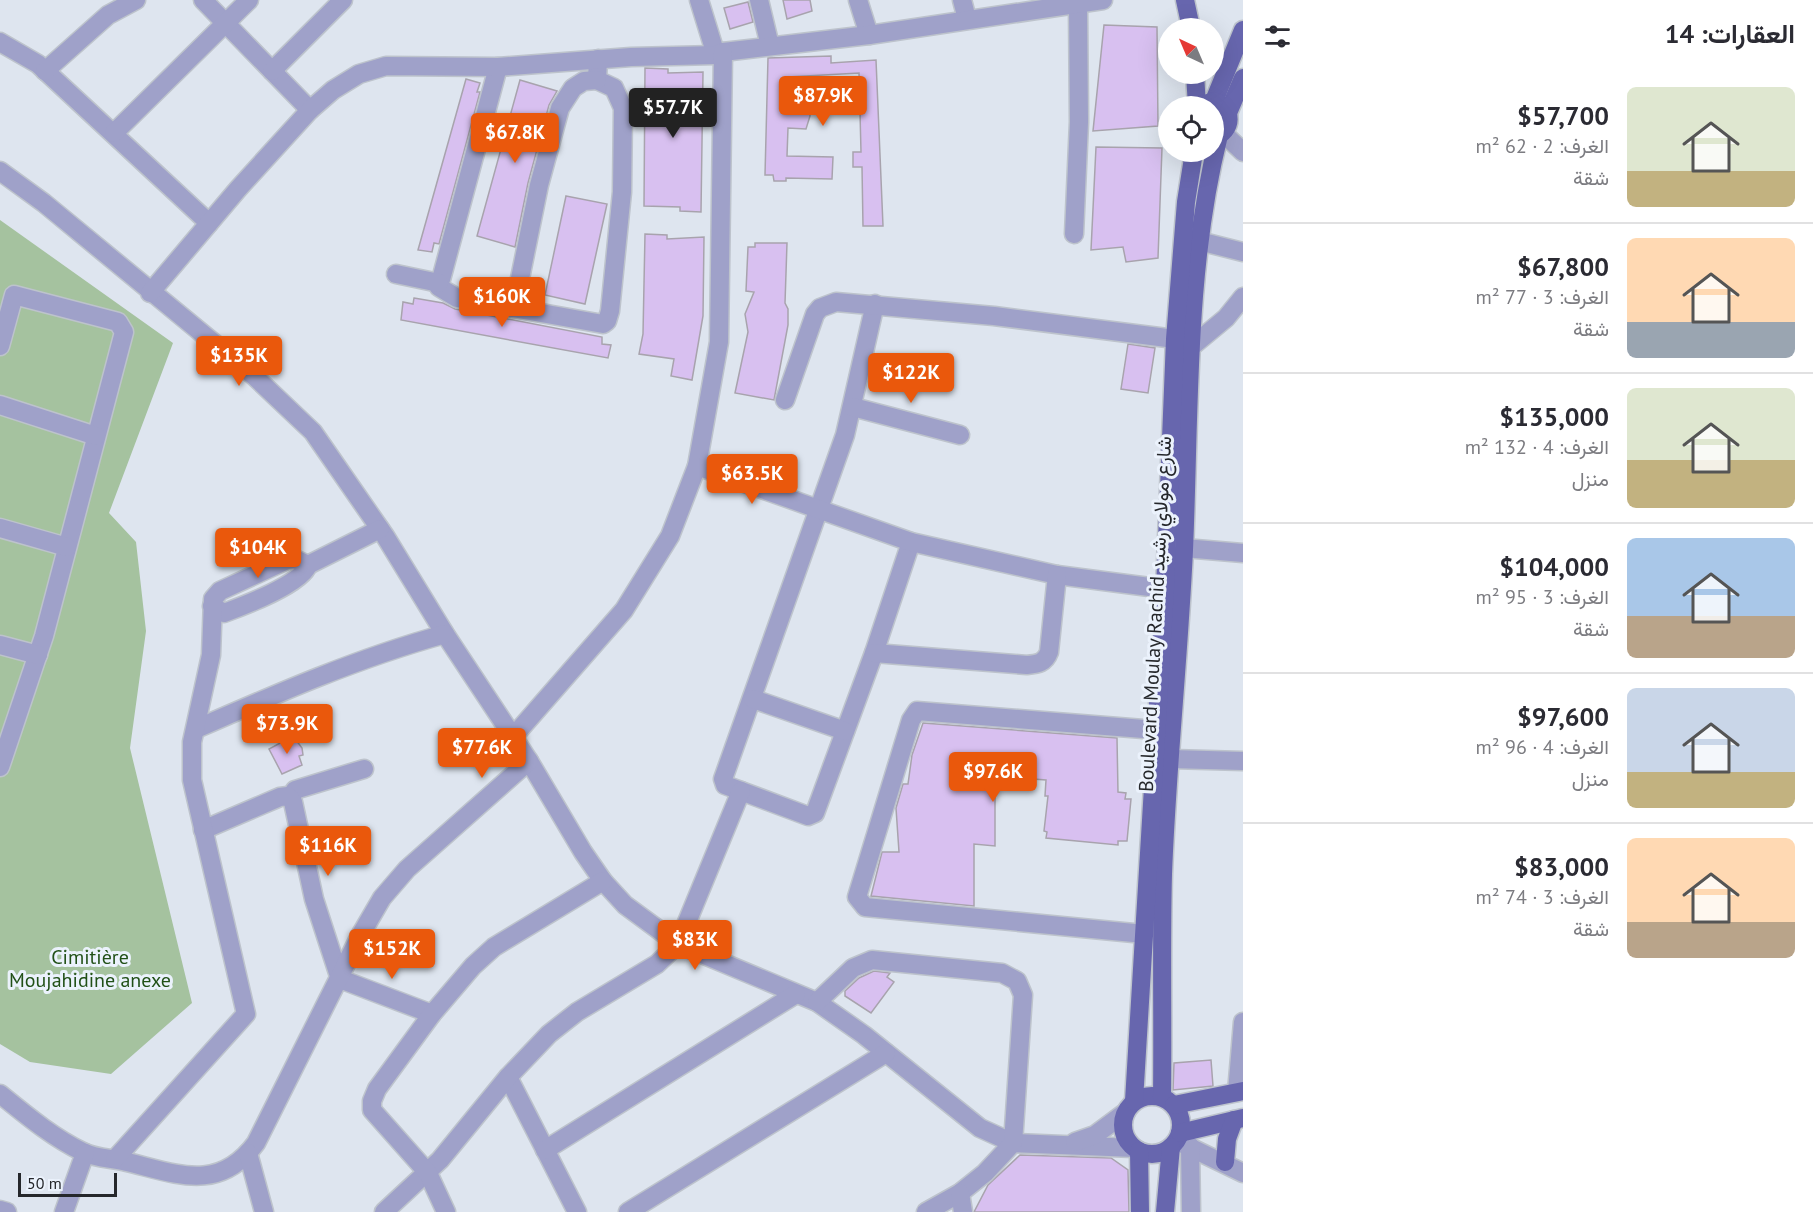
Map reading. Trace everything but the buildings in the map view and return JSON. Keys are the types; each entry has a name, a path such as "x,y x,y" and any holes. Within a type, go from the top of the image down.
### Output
{"main road":[{"path":"1185,0 1189,18"},
{"path":"1208,96 1243,30"},
{"name":"Boulevard Moulay Rachid شارع مولاي رشيد","path":"1224,128 1229,121 1228,113 1243,78"},
{"path":"1224,108 1228,113"},
{"name":"Boulevard Moulay Rachid شارع مولاي رشيد","path":"1168,1101 1164,873 1184,548 1183,343 1186,202 1192,162"},
{"name":"Boulevard Moulay Rachid شارع مولاي رشيد","path":"1130,1107 1144,934 1183,343 1212,162"},
{"path":"1238,1120 1180,1142 1161,1153 1150,1154 1136,1149 1125,1136 1123,1124 1130,1107 1148,1095 1168,1101 1240,1092"},
{"path":"1165,1212 1180,1142 1181,1118 1168,1101"},
{"path":"1225,1162 1227,1139 1238,1120"},
{"path":"1136,1149 1140,1212"}],"street":[{"path":"45,71 101,20 136,0"},
{"path":"203,0 310,110"},
{"path":"114,134 249,0"},
{"path":"272,70 343,0"},
{"path":"513,737 624,610 670,536 697,466 719,342 719,53 699,0"},
{"path":"759,0 770,46"},
{"path":"858,0 869,35"},
{"path":"962,0 966,19"},
{"path":"150,293 310,110 345,81 373,69 411,65 498,67 719,53 869,35 1103,0"},
{"path":"1074,234 1079,122 1078,4"},
{"path":"0,42 27,55 209,223"},
{"path":"597,80 598,59"},
{"path":"498,67 439,283 441,290 456,298 514,309 603,324 608,319 622,192 623,108 614,88 597,80 584,81 573,88 560,108 539,185 514,309"},
{"path":"1224,139 1243,152"},
{"path":"0,171 44,203 150,293 254,376 299,417 328,452 380,529 603,881 645,922 678,944 817,1002 886,1053 980,1128 1012,1143 1136,1149"},
{"path":"1199,241 1243,252"},
{"path":"396,274 439,283"},
{"path":"0,346 14,295 118,322 124,332 38,654 0,767"},
{"path":"785,400 815,314 820,308 836,302 994,316 1183,343 1226,318 1243,297"},
{"path":"875,304 853,407 820,510 723,779 725,785 808,816 813,815 874,653 911,542"},
{"path":"0,405 96,436"},
{"path":"853,407 960,435"},
{"path":"697,466 911,542 1057,575 1165,589"},
{"path":"0,528 68,547"},
{"path":"115,1159 246,1014 192,780 191,755 211,655 213,599 220,591 287,560 295,560 308,565 380,529"},
{"path":"1184,548 1243,552"},
{"path":"874,653 1027,665 1039,663 1047,658 1049,652 1057,575"},
{"path":"196,729 312,677 383,651 445,634"},
{"path":"0,645 38,654"},
{"path":"753,699 845,731"},
{"path":"1144,934 865,907 857,897 910,720 917,711 1156,730"},
{"path":"1171,759 1243,761"},
{"path":"0,1094 40,1125 85,1153 182,1177 199,1177 239,1162 248,1154 294,1072 377,907 407,869 529,761"},
{"path":"340,979 314,899 291,798 295,790 364,770"},
{"path":"384,1212 428,1173 535,1046 562,1023 657,964 678,944 741,791"},
{"path":"203,830 285,795 291,798"},
{"path":"446,1212 428,1173 382,1124 371,1106 381,1083 432,1014 472,966 494,947 603,881"},
{"path":"817,1002 852,968 872,960 990,971 1014,978 1023,995 1012,1143 985,1173 960,1193 926,1212"},
{"path":"340,979 432,1014"},
{"path":"545,1149 796,993"},
{"path":"1240,1092 1243,1022"},
{"path":"628,1212 886,1053"},
{"path":"508,1077 577,1212"},
{"path":"1068,1145 1095,1134 1130,1107"},
{"path":"1180,1142 1225,1162 1243,1173"},
{"path":"1180,1142 1191,1212"},
{"path":"66,1212 85,1153"},
{"path":"248,1154 264,1212"},
{"path":"960,1193 963,1212"},
{"path":"0,1210 7,1212"}],"green space":[{"name":"Cimitière Moujahidine anexe","path":"0,220 173,343 109,513 136,542 146,631 130,748 192,1003 111,1074 30,1062 0,1044"}]}
